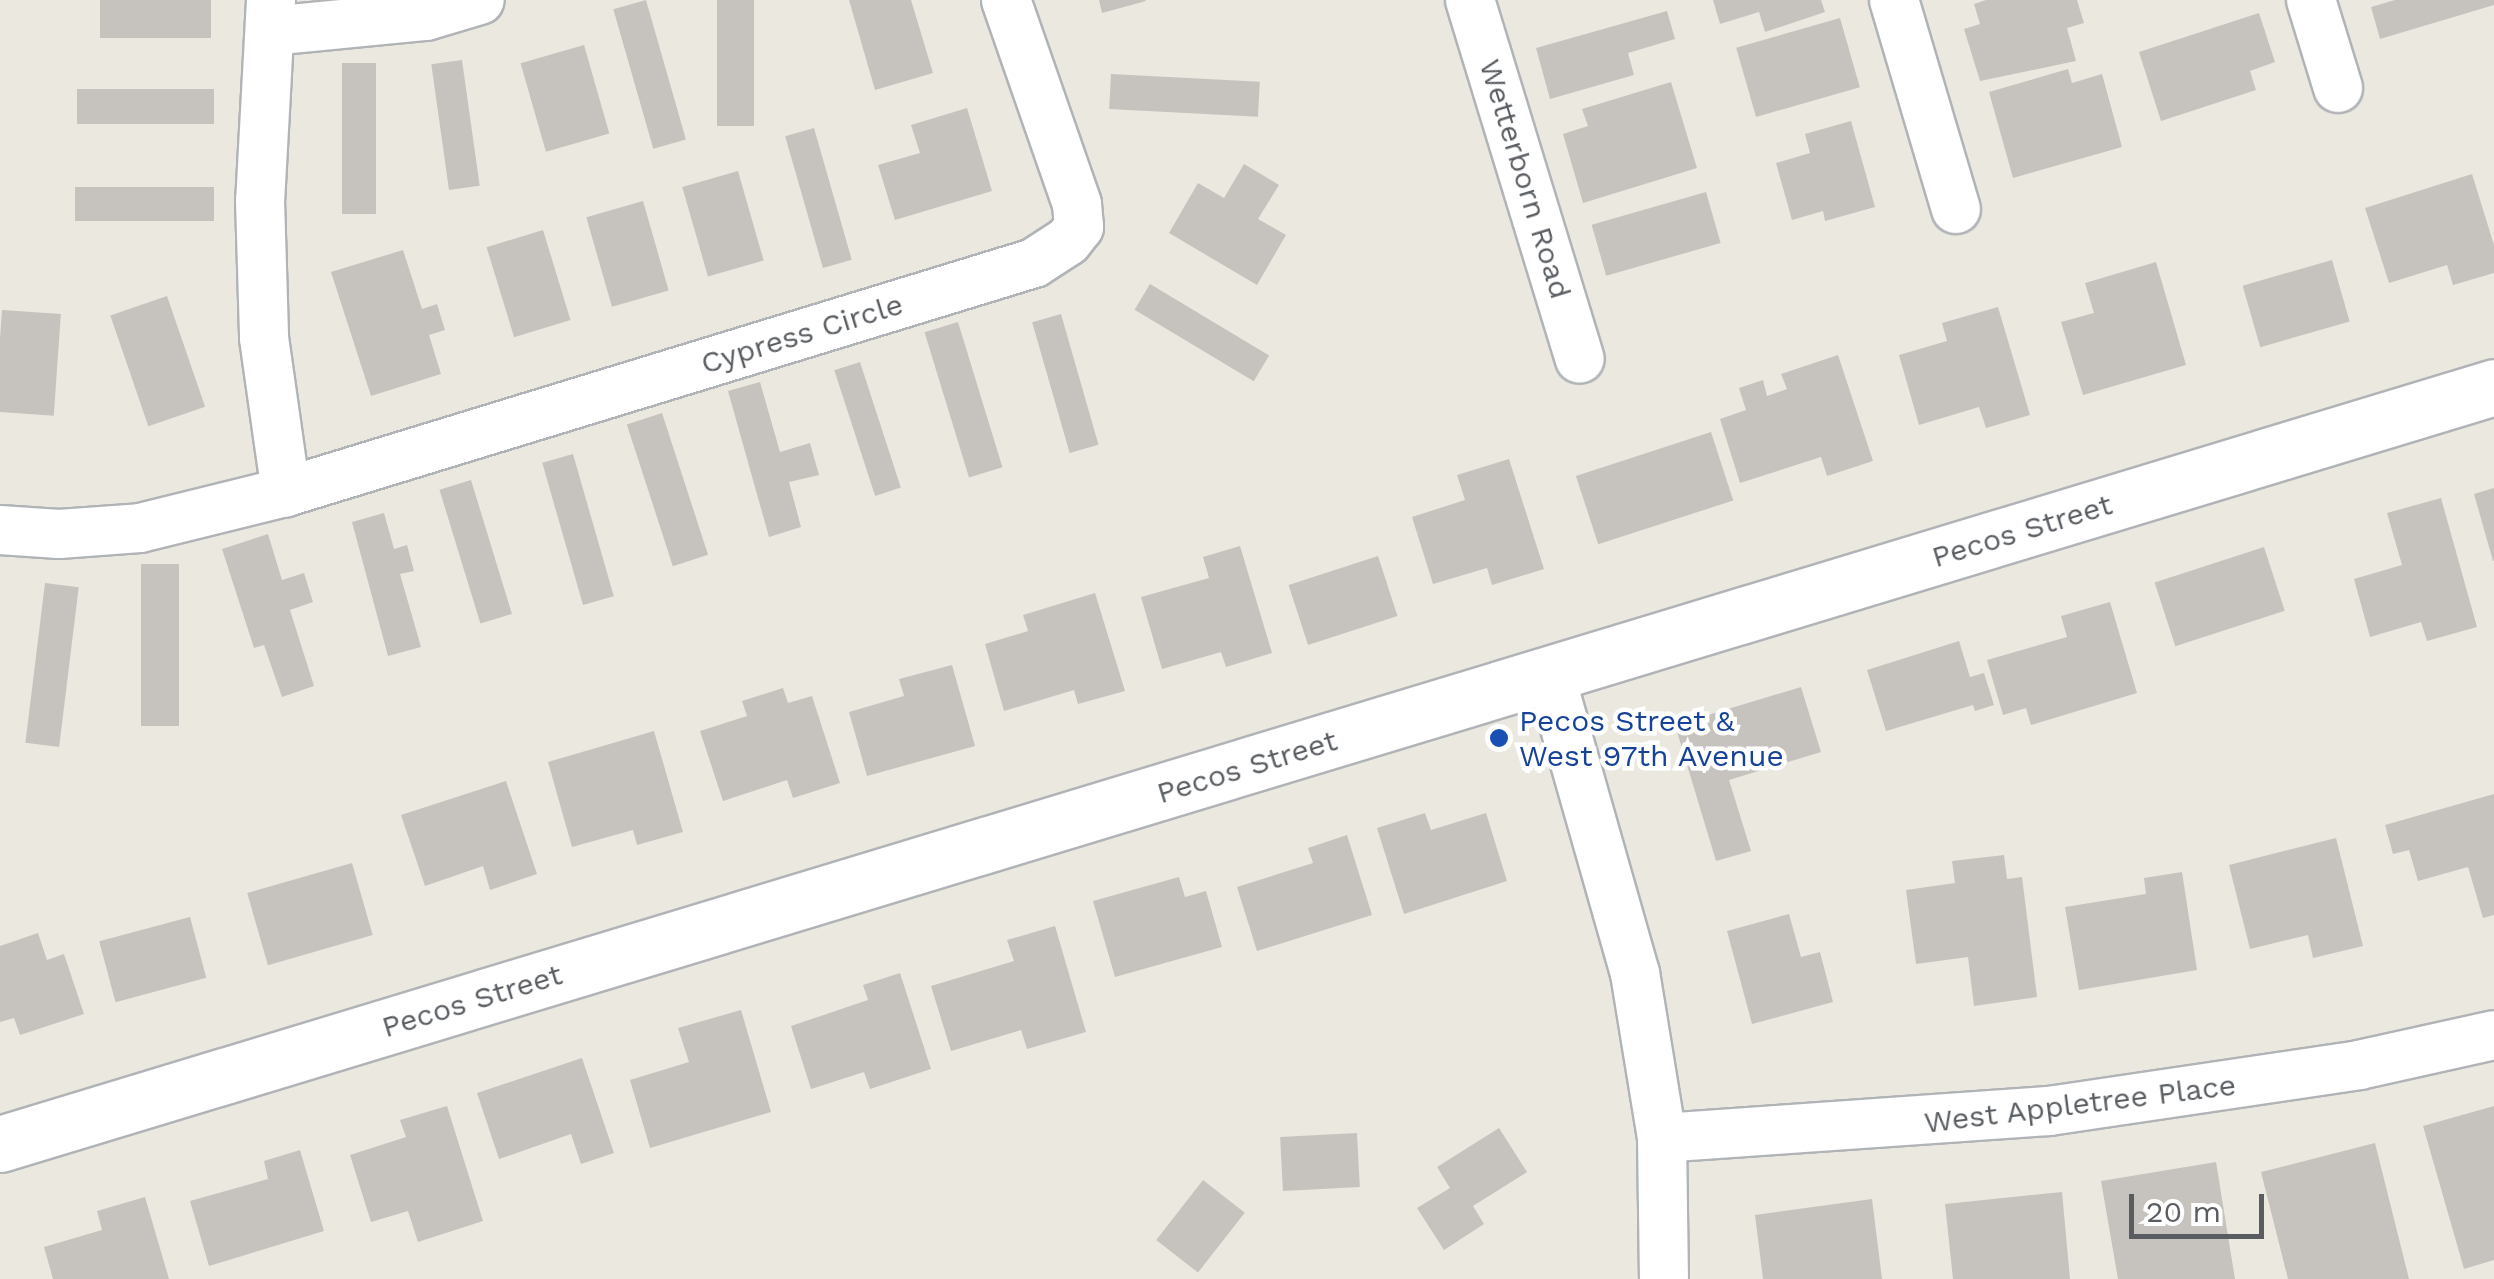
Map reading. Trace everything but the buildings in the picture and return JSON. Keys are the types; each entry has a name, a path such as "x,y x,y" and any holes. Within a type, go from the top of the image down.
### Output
{"street":[{"path":"286,492 264,338 260,200 271,15 426,16 480,0"},
{"name":"Cypress Circle","path":"0,530 59,534 140,528 286,492 1034,262 1068,241 1079,227 1077,204 1006,0"},
{"name":"Wetterborn Road","path":"1470,0 1580,358"},
{"path":"1894,0 1956,209"},
{"path":"2311,0 2338,88"},
{"name":"Pecos Street","path":"0,1144 2494,387"},
{"path":"1550,675 1619,904 1662,1138 1664,1279"},
{"name":"West Appletree Place","path":"1662,1138 2050,1111 2359,1066 2494,1036"}],"place":[{"name":"Pecos Street & West 97th Avenue","path":"1499,738"}]}
